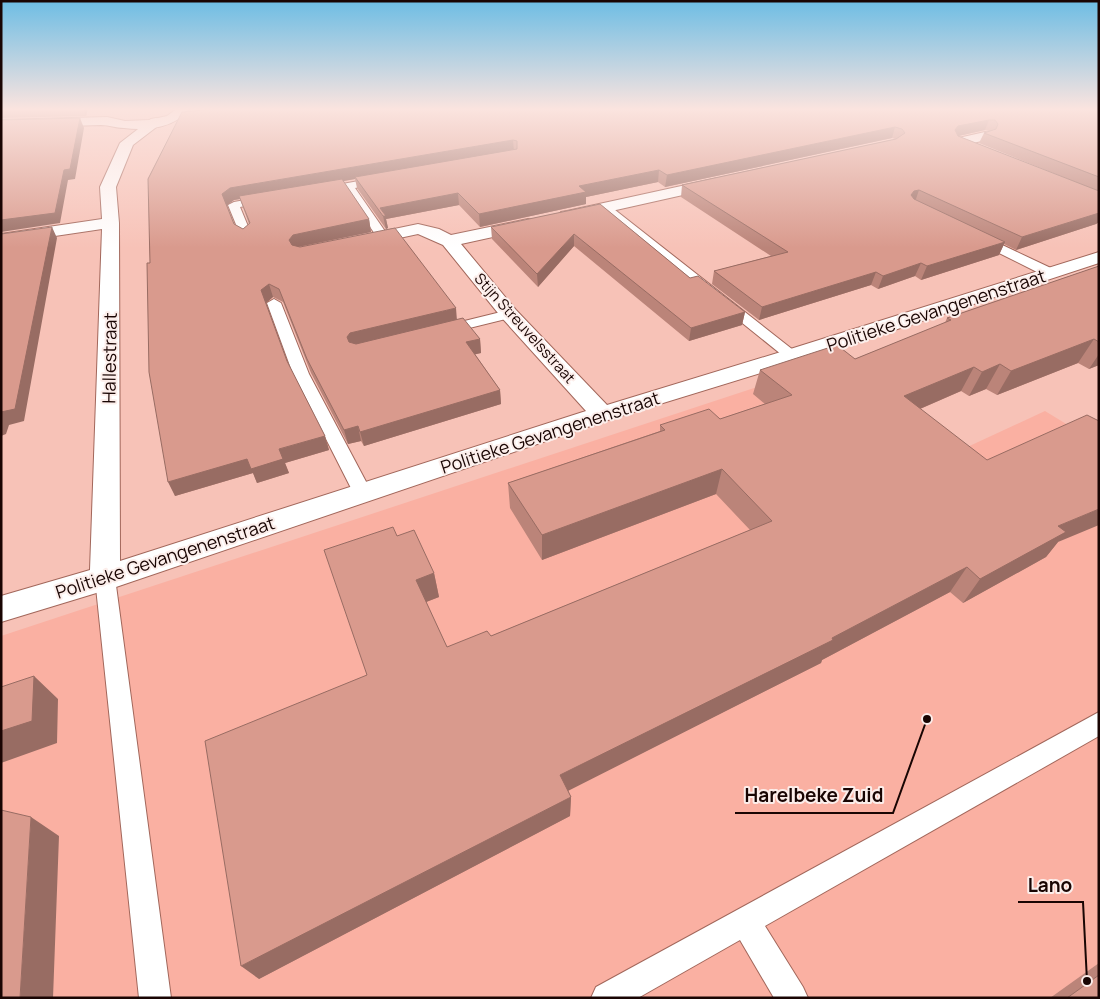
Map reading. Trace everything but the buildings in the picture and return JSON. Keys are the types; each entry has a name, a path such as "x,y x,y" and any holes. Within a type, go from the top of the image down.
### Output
{"street":[{"name":"Hallestraat","path":"105,578 111,223 108,187 118,155"},
{"path":"990,155 1003,160"},
{"path":"448,241 730,180"},
{"path":"1,240 111,223"},
{"name":"Stijn Streuvelsstraat","path":"348,244 418,229 448,241 509,314 602,414"},
{"name":"Politieke Gevangenenstraat","path":"1,609 105,578 602,414 792,356 1099,257"}],"lane":[{"path":"310,192 387,179"},
{"path":"348,186 383,237"},
{"path":"246,236 234,205 282,197"},
{"path":"606,208 792,356"},
{"path":"966,232 1050,272"},
{"path":"274,303 301,374 362,493"},
{"path":"434,333 509,314"},
{"path":"105,578 156,998"},
{"path":"607,998 1099,723"},
{"path":"745,920 792,998"}],"shaded area":[{"path":"839,360 963,449 1045,411 1099,444 1099,998 1,998 1,636"}],"place":[{"name":"Harelbeke Zuid","path":"927,719"},
{"name":"Lano","path":"1087,981"}]}
